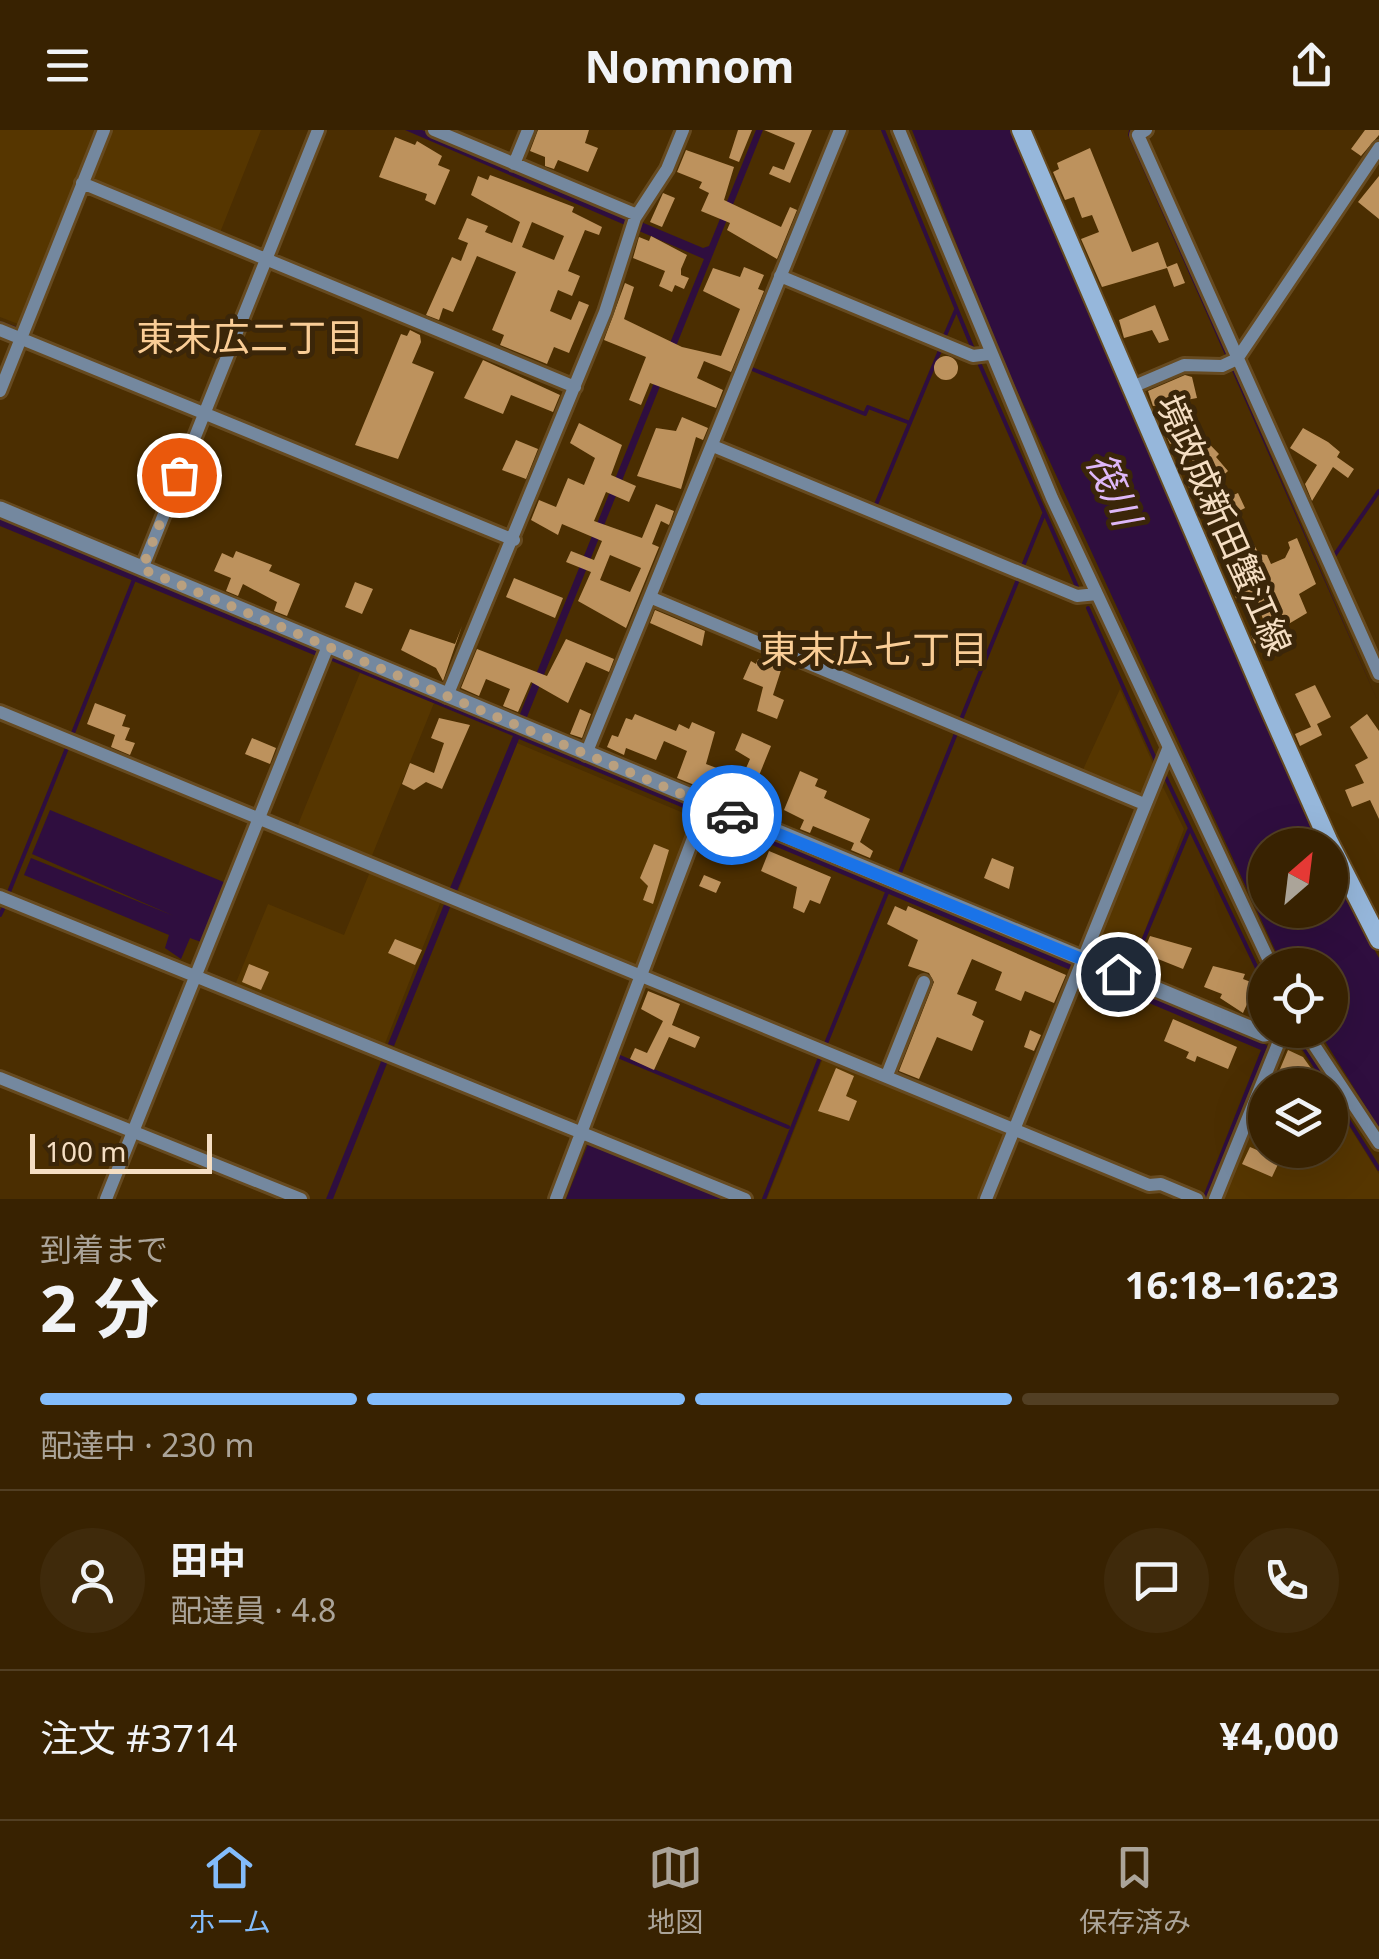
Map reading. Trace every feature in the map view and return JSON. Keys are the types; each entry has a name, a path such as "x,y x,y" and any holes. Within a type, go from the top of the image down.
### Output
{"main road":[{"name":"境政成新田蟹江線","path":"1021,130 1328,840 1379,940"}],"street":[{"path":"0,391 104,130"},
{"path":"142,569 318,130"},
{"path":"434,130 635,220"},
{"path":"514,164 528,130"},
{"path":"447,696 575,387 635,220 667,169 683,130"},
{"path":"586,754 840,130"},
{"path":"899,130 989,354 1263,948"},
{"path":"1146,130 1138,135 1317,550 1379,674"},
{"path":"1130,388 1184,365 1222,366 1237,359 1379,148"},
{"path":"82,183 575,387"},
{"path":"780,276 972,356 989,354"},
{"path":"0,330 514,540"},
{"path":"714,446 1077,596 1097,594"},
{"path":"0,510 586,754 703,811 1079,965 1248,1028"},
{"path":"652,598 1144,804"},
{"path":"106,1199 328,646"},
{"path":"0,712 1149,1185 1160,1184 1196,1199"},
{"path":"986,1199 1168,749"},
{"path":"556,1199 703,811"},
{"path":"0,897 745,1199"},
{"path":"887,1075 924,982"},
{"path":"1215,1199 1278,1048"},
{"path":"1316,1048 1379,1143"},
{"path":"0,1078 301,1199"}],"shaded area":[{"path":"0,130 96,130 18,324 0,317"},
{"path":"111,130 261,130 219,235 90,181"},
{"path":"360,673 434,703 371,858 297,827"},
{"path":"1120,689 1154,766 1142,795 1136,797 1081,774"},
{"path":"517,743 693,817 636,966 457,894"},
{"path":"1159,779 1184,829 1129,972 1088,955"},
{"path":"372,867 443,896 384,1046 235,985 268,904 344,935"},
{"path":"1287,1048 1300,1048 1312,1068 1278,1068"},
{"path":"824,1056 1004,1129 1007,1134 981,1199 767,1199"},
{"path":"1348,1125 1379,1174 1379,1199 1222,1199 1248,1139 1248,1168 1348,1168"}],"water":[{"path":"405,130 422,130 703,248 709,246 756,130 763,130 525,722 518,719 704,259"},
{"name":"筏川","path":"912,130 1012,130 1311,828 1248,828 1248,891 997,347"},
{"path":"1129,130 1136,130 1131,135 1379,704 1128,135"},
{"path":"0,518 321,651 319,657 0,526"},
{"path":"329,654 1248,1035 1248,1045 519,739 457,891 450,888 513,736 327,659"},
{"path":"50,810 226,883 201,942 190,938 181,959 165,948 169,935 24,875 31,858 174,916 32,854"},
{"path":"445,902 451,905 394,1046 388,1044"},
{"path":"1348,904 1379,958 1379,1128 1348,1078 1348,1068 1342,1068 1329,1048 1348,1048 1348,948 1274,948 1265,928 1348,928"},
{"path":"1256,1048 1270,1048 1262,1068 1254,1068 1261,1050"},
{"path":"382,1059 388,1061 333,1199 326,1199"},
{"path":"1248,1083 1248,1102 1209,1199 1202,1199"},
{"path":"588,1144 724,1199 566,1199"}],"building":[{"path":"538,130 589,130 585,143 598,148 588,172 558,160 554,169 545,166 545,157 530,151"},
{"path":"738,130 752,130 739,162 729,158"},
{"path":"764,130 812,130 790,183 769,174 773,166 784,170 795,143"},
{"path":"1365,130 1379,130 1379,135 1361,156 1351,149"},
{"path":"395,137 415,145 417,141 442,156 438,165 450,170 435,205 425,200 427,194 379,177"},
{"path":"1090,148 1132,252 1158,242 1167,267 1177,263 1185,283 1174,287 1167,268 1102,287 1081,239 1099,232 1092,215 1082,218 1074,197 1065,200 1053,172 1059,169 1057,163"},
{"path":"686,150 734,167 724,200 781,227 790,207 797,210 777,259 727,230 730,223 701,211 709,193 699,188 702,182 677,172"},
{"path":"490,175 574,207 572,212 602,227 599,235 585,230 568,271 580,276 572,296 558,290 550,311 571,320 579,301 589,305 569,353 554,347 547,364 500,345 504,335 492,330 516,272 477,256 453,312 443,308 439,320 426,315 452,257 461,261 468,243 458,239 467,218 488,226 485,232 512,243 520,222 471,195 478,176 488,180","holes":["532,222 564,236 554,260 522,247"]},
{"path":"1379,176 1379,219 1358,202"},
{"path":"663,193 675,198 662,227 650,222"},
{"path":"651,236 687,255 681,269 681,275 689,278 684,289 675,285 672,292 659,286 665,271 633,258 639,237 649,241"},
{"path":"744,267 764,275 758,289 764,291 731,372 704,361 697,378 723,390 716,408 650,383 641,405 629,400 646,357 604,340 625,283 634,287 624,319 682,347 721,356 740,309 703,291 713,268 740,277"},
{"path":"1155,305 1169,340 1159,343 1152,330 1124,338 1119,320"},
{"path":"410,330 420,335 421,342 412,363 434,372 398,459 355,445 401,334 407,336"},
{"path":"946,356 955,359 955,377 946,380 937,377 934,368 937,359"},
{"path":"483,360 560,395 553,412 511,395 503,414 464,398"},
{"path":"1185,375 1192,377 1197,398 1153,406 1148,391"},
{"path":"682,417 708,428 703,440 696,437 681,489 637,476 656,428 676,431"},
{"path":"579,423 622,445 611,475 636,486 629,502 606,492 594,521 642,538 656,504 674,511 669,525 661,521 652,544 659,547 626,628 578,601 591,572 566,562 571,551 594,560 602,541 562,524 558,535 531,520 539,500 556,507 568,478 584,485 595,458 570,443","holes":["610,555 641,568 630,592 600,580"]},
{"path":"1189,423 1219,454 1216,457 1228,471 1198,499 1187,485 1202,473 1177,441 1170,444 1165,433"},
{"path":"1303,428 1328,442 1340,452 1337,457 1354,469 1348,478 1333,467 1312,501 1305,484 1317,465 1290,448"},
{"path":"516,440 538,449 526,479 502,470"},
{"path":"1238,493 1245,508 1229,516 1222,500"},
{"path":"1297,538 1316,584 1299,594 1307,613 1255,644 1251,635 1266,626 1253,595 1238,602 1233,592 1245,586 1231,551 1252,541 1271,564 1285,558 1290,548 1288,542"},
{"path":"236,551 272,565 269,571 300,584 287,616 274,611 277,602 243,584 238,596 226,591 231,578 214,571 222,553 233,558"},
{"path":"514,578 563,598 555,618 506,597"},
{"path":"355,582 373,589 362,614 345,607"},
{"path":"655,610 705,631 702,646 650,623"},
{"path":"462,626 443,681 436,668 401,650 410,629 455,644"},
{"path":"566,639 614,659 609,672 586,662 568,703 531,682 518,712 503,706 510,689 486,679 479,696 461,688 477,649 547,676"},
{"path":"758,659 783,664 773,695 784,700 777,719 757,711 763,687 743,679 751,661 756,664"},
{"path":"1315,685 1331,717 1317,724 1322,735 1300,746 1295,734 1311,727 1295,694"},
{"path":"95,703 126,715 122,726 130,728 125,740 135,743 130,755 111,747 115,735 87,724"},
{"path":"580,709 591,714 582,738 570,734"},
{"path":"635,714 676,731 679,724 689,729 692,722 715,732 706,764 722,770 716,784 711,781 707,790 677,778 687,751 664,741 656,760 626,748 624,755 607,747 612,735 618,737 626,718 632,720"},
{"path":"1367,714 1379,731 1379,819 1370,800 1352,807 1345,790 1364,783 1355,765 1368,758 1350,727"},
{"path":"439,718 470,725 442,789 426,782 414,790 402,784 410,763 434,773 444,743 431,738"},
{"path":"742,733 771,746 751,795 737,789 750,759 735,750"},
{"path":"252,738 276,748 270,764 245,754"},
{"path":"800,771 818,779 815,786 827,791 824,798 870,819 860,842 873,851 870,858 851,850 854,843 813,826 810,833 800,829 804,820 784,810"},
{"path":"707,829 737,838 728,860 701,846"},
{"path":"654,844 669,850 653,904 643,900 648,886 640,878"},
{"path":"769,851 831,877 820,904 810,900 804,913 793,908 797,887 761,871"},
{"path":"992,858 1014,867 1009,889 984,878"},
{"path":"704,875 721,882 716,893 699,886"},
{"path":"895,906 906,911 908,906 1066,975 1054,1003 1025,991 1021,1001 995,990 1002,972 972,959 957,994 977,1002 972,1015 984,1021 972,1051 937,1037 919,1079 899,1071 934,982 929,973 908,966 918,940 887,924"},
{"path":"1150,936 1192,948 1183,969 1143,953"},
{"path":"395,939 422,950 415,965 388,953"},
{"path":"249,964 269,972 261,990 242,982"},
{"path":"1213,966 1245,974 1248,1002 1243,1013 1220,998 1222,994 1204,987"},
{"path":"648,991 680,1004 672,1025 700,1037 695,1048 669,1037 654,1070 630,1059 635,1048 647,1053 663,1021 641,1009"},
{"path":"1173,1019 1237,1047 1228,1069 1197,1056 1195,1062 1186,1058 1189,1052 1164,1041"},
{"path":"1030,1030 1041,1035 1034,1051 1024,1047"},
{"path":"1288,1050 1303,1057 1311,1068 1280,1068"},
{"path":"836,1068 854,1076 846,1096 857,1101 849,1121 818,1111"},
{"path":"1251,1168 1276,1168 1272,1177"}],"waterway":[{"path":"883,130 973,349"},
{"path":"944,338 956,310"},
{"path":"0,323 17,329"},
{"path":"875,507 941,348"},
{"path":"980,365 1078,589"},
{"path":"752,369 865,414 868,407 910,423"},
{"path":"1334,556 1379,491"},
{"path":"1023,566 1044,514"},
{"path":"73,733 135,577"},
{"path":"960,722 1019,577"},
{"path":"1088,608 1156,761"},
{"path":"899,875 957,731"},
{"path":"9,892 67,748"},
{"path":"1164,774 1248,949"},
{"path":"1130,972 1189,830"},
{"path":"825,1046 888,890"},
{"path":"0,915 3,909"},
{"path":"1304,1048 1316,1068"},
{"path":"764,1199 821,1055"},
{"path":"620,1057 788,1127"},
{"path":"1348,1120 1379,1169"}],"way so far":[{"path":"179,475 142,569 732,815"}],"district":[{"name":"東末広二丁目","path":"250,336"},
{"name":"東末広七丁目","path":"874,648"}],"route":[{"path":"732,815 1118,974"}]}
